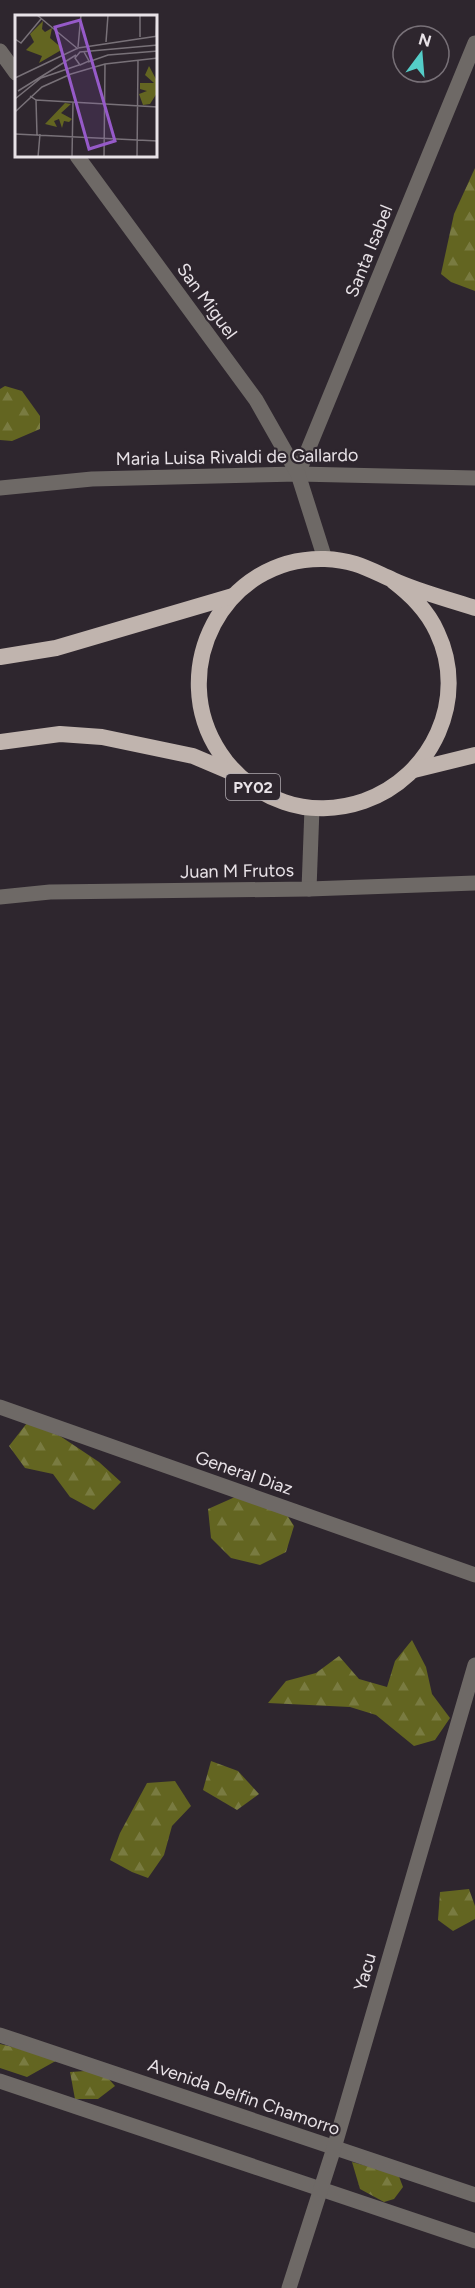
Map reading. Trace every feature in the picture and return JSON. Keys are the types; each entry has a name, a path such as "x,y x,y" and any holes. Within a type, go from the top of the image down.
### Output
{"highway":[{"name":"PY02","path":"239,776 225,761 206,727 198,687 199,667 211,629 221,611 246,585 276,568 309,560 326,559 349,562 372,569 393,580 475,608"},
{"name":"PY02","path":"0,742 60,734 102,737 193,756 239,776 273,798 292,805 312,808 334,808 375,797 394,787 414,770 436,739 444,719 448,677 445,654 426,612 393,580"},
{"name":"PY02","path":"0,657 56,648 234,596"},
{"name":"PY02","path":"414,770 475,755"}],"street":[{"name":"Santa Isabel","path":"298,474 475,43"},
{"path":"0,51 15,72"},
{"name":"San Miguel","path":"78,158 256,400 298,474 326,559"},
{"name":"Maria Luisa Rivaldi de Gallardo","path":"0,488 92,478 298,474 475,478"},
{"path":"309,889 312,808"},
{"name":"Juan M Frutos","path":"0,897 50,892 309,889 475,883"},
{"name":"General Diaz","path":"0,1407 475,1575"},
{"name":"Yacu","path":"289,2288 334,2148 475,1665"},
{"name":"Avenida Delfin Chamorro","path":"0,2035 475,2195"},
{"path":"0,2082 475,2241"}],"green space":[{"path":"475,168 475,291 451,282 441,274 454,214"},
{"path":"5,386 22,391 40,416 40,429 12,441 0,440 0,389"},
{"path":"27,1423 60,1436 99,1462 121,1482 94,1510 70,1497 53,1474 25,1468 9,1446"},
{"path":"253,1489 278,1501 294,1526 286,1552 260,1565 231,1558 211,1538 208,1509"},
{"path":"412,1640 426,1667 432,1694 450,1718 435,1740 414,1746 376,1715 350,1707 268,1703 286,1681 316,1673 339,1656 359,1679 387,1687 395,1661"},
{"path":"211,1761 238,1771 259,1794 237,1810 203,1790"},
{"path":"175,1781 191,1806 172,1826 164,1855 148,1878 110,1860 120,1833 147,1783"},
{"path":"469,1889 475,1906 475,1919 453,1931 438,1920 440,1892"},
{"path":"0,2044 61,2058 27,2077 0,2068"},
{"path":"101,2070 115,2086 98,2099 75,2099 70,2072"},
{"path":"352,2162 398,2174 403,2187 394,2199 384,2202 360,2189"}]}
